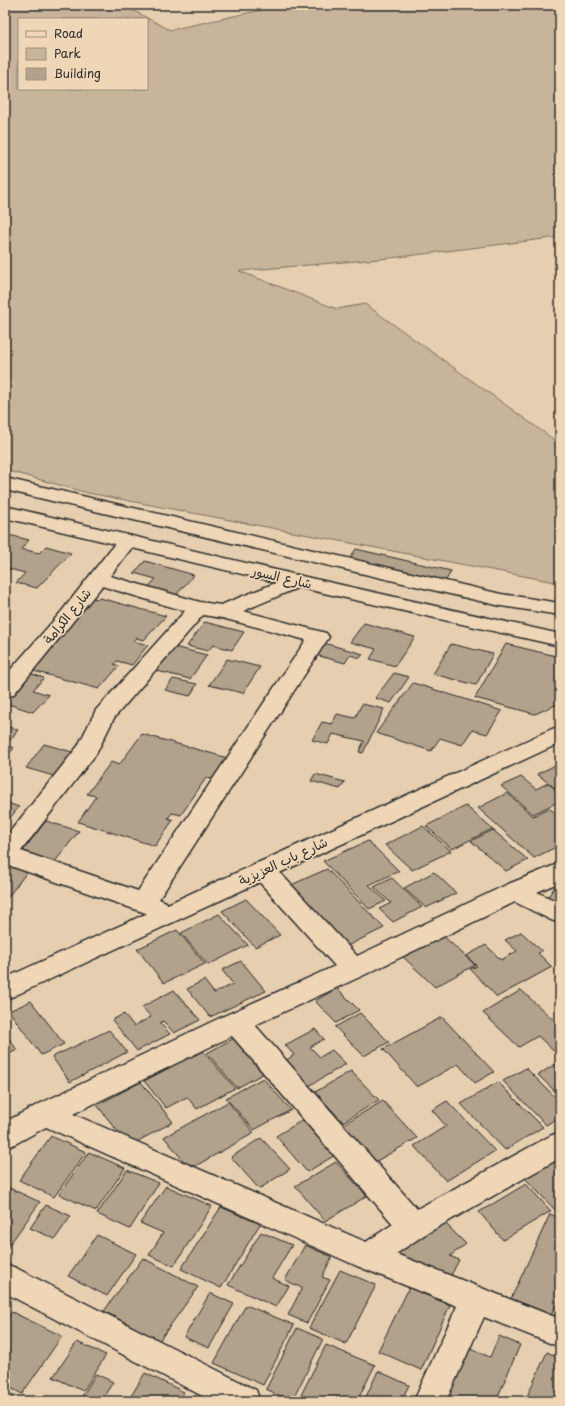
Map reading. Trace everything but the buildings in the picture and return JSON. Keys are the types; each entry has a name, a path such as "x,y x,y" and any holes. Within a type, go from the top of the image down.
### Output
{"street":[{"name":"شارع السور","path":"5,484 486,597 560,609"},
{"name":"شارع السور","path":"5,512 297,581 560,640"},
{"name":"شارع الكرامة","path":"5,690 98,579 127,540"},
{"path":"98,579 198,608 223,612 320,637 144,902"},
{"path":"223,612 297,581"},
{"path":"169,914 144,902 5,855 88,749 104,714 198,608"},
{"name":"شارع باب العزيزية","path":"5,989 560,734"},
{"path":"263,870 353,969"},
{"path":"5,1136 45,1114 236,1022 353,969 515,891 560,872"},
{"path":"515,891 560,914"},
{"path":"236,1022 413,1226"},
{"path":"45,1114 368,1257 475,1301 560,1333"},
{"path":"368,1257 413,1226 560,1144"},
{"path":"5,1278 244,1401"},
{"path":"430,1401 475,1301"}],"green space":[{"path":"5,5 123,5 147,18 18,18 18,90 148,90 148,18 170,30 284,5 560,5 560,237 391,258 239,271 337,309 365,304 560,444 560,583 88,493 5,470"}]}
